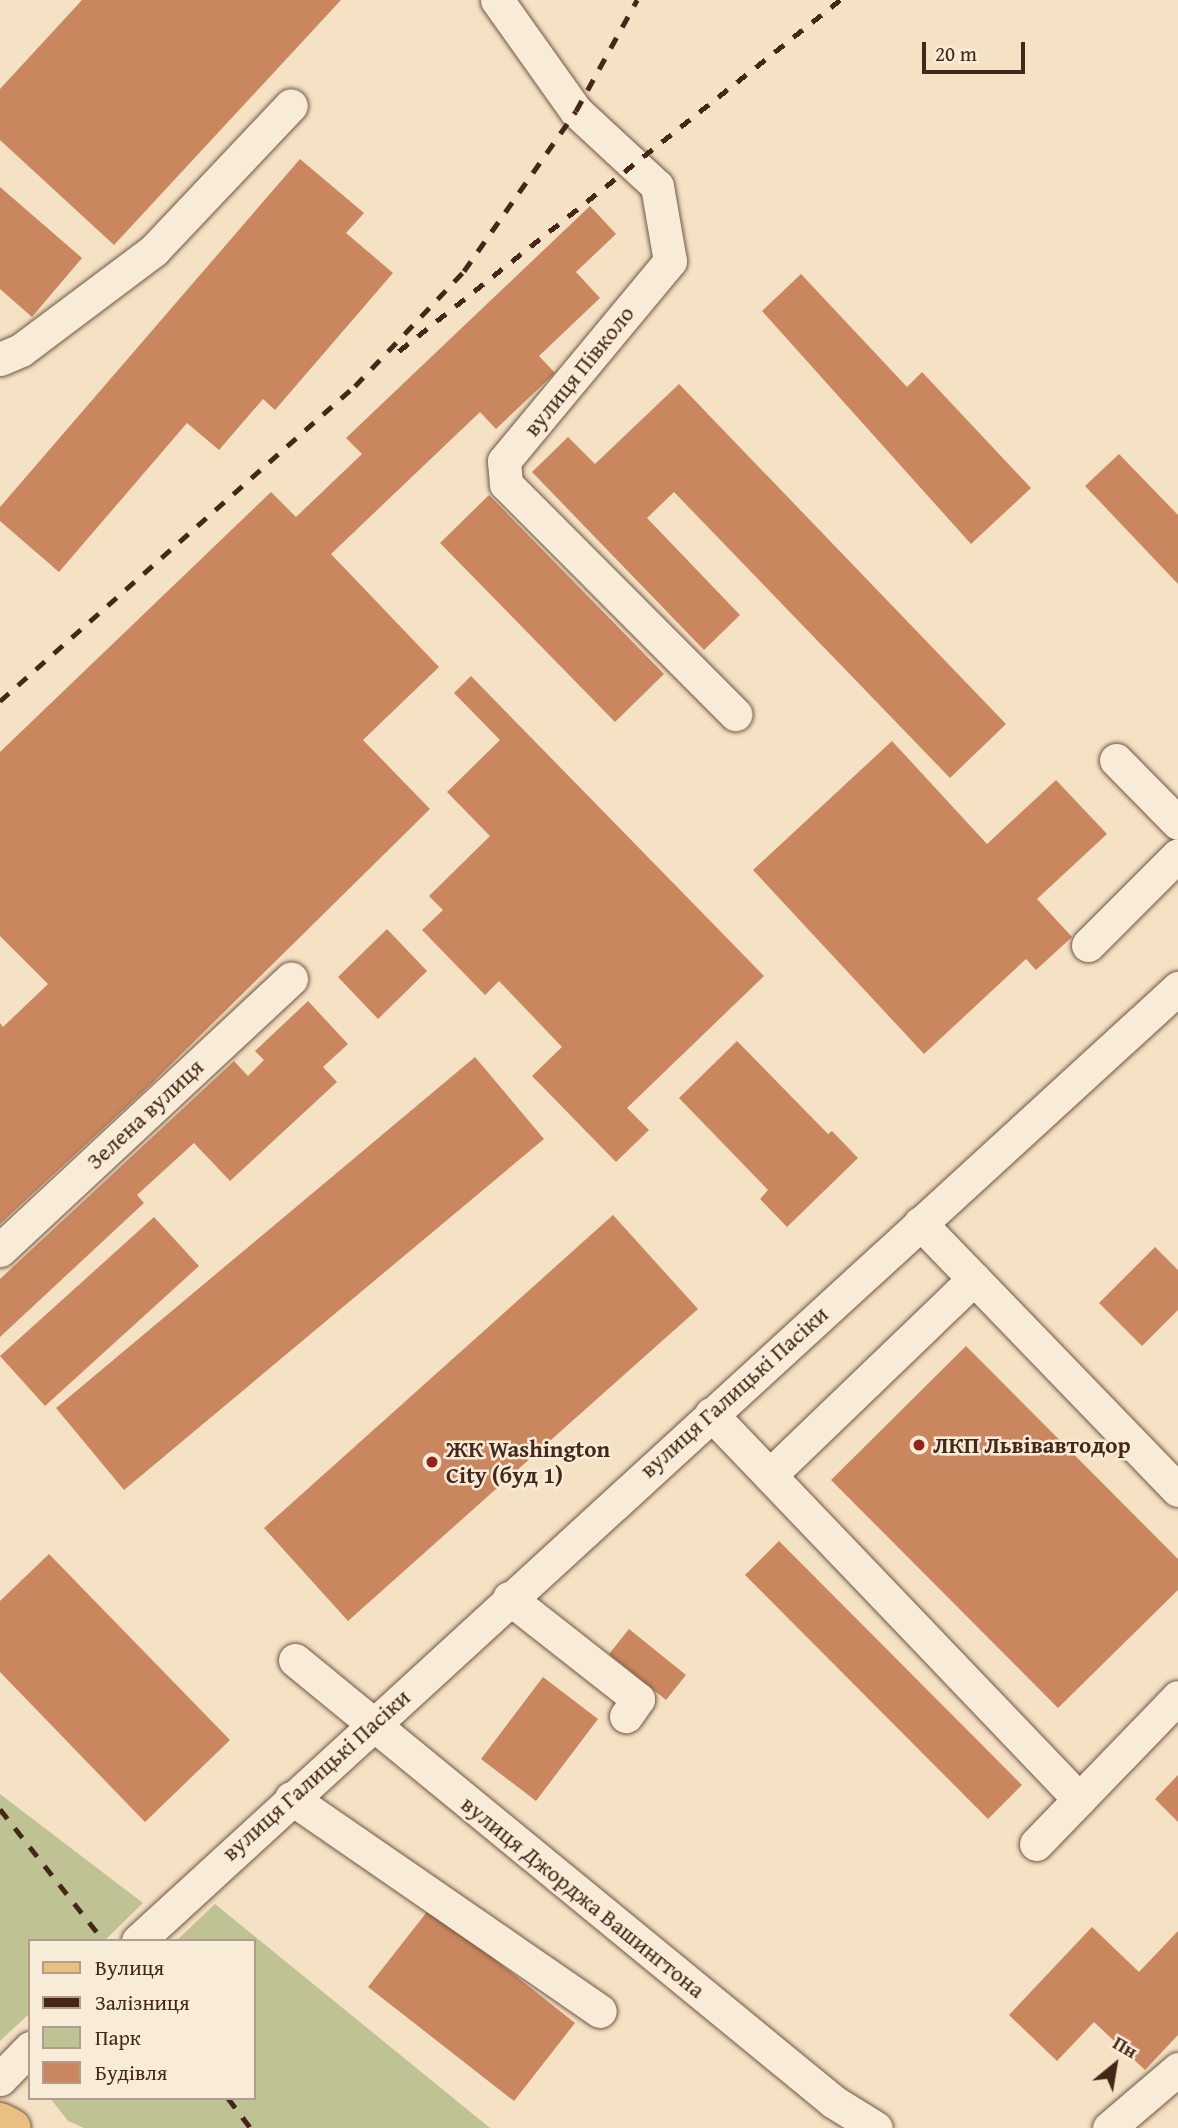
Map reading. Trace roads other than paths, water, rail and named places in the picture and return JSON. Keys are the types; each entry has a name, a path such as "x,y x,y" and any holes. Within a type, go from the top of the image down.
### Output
{"main road":[{"path":"0,2122 12,2128"}],"street":[{"name":"вулиця Півколо","path":"497,0 576,111 657,186 670,261 504,461 506,484 735,714"},
{"path":"0,359 21,350 154,250 291,105"},
{"path":"1116,761 1178,823"},
{"path":"1088,945 1178,855"},
{"name":"Зелена вулиця","path":"0,1250 291,979"},
{"name":"вулиця Галицькі Пасіки","path":"140,1939 509,1598 1178,988"},
{"path":"920,1223 1178,1490"},
{"path":"770,1475 974,1279"},
{"path":"711,1413 1079,1799"},
{"path":"509,1598 638,1699 626,1716"},
{"name":"вулиця Джорджа Вашингтона","path":"295,1660 834,2102 876,2128"},
{"path":"1035,1844 1178,1697"},
{"path":"291,1798 600,2011"},
{"path":"0,2079 28,2050"},
{"path":"1109,2128 1178,2069"}],"railway":[{"path":"0,701 355,386 464,271 576,111 637,0"},
{"path":"399,351 840,0"},
{"path":"0,1809 102,1939"},
{"path":"230,2100 251,2128"}],"place":[{"name":"ЛКП Львівавтодор","path":"919,1445"},
{"name":"ЖК Washington City (буд 1)","path":"432,1462"}]}
